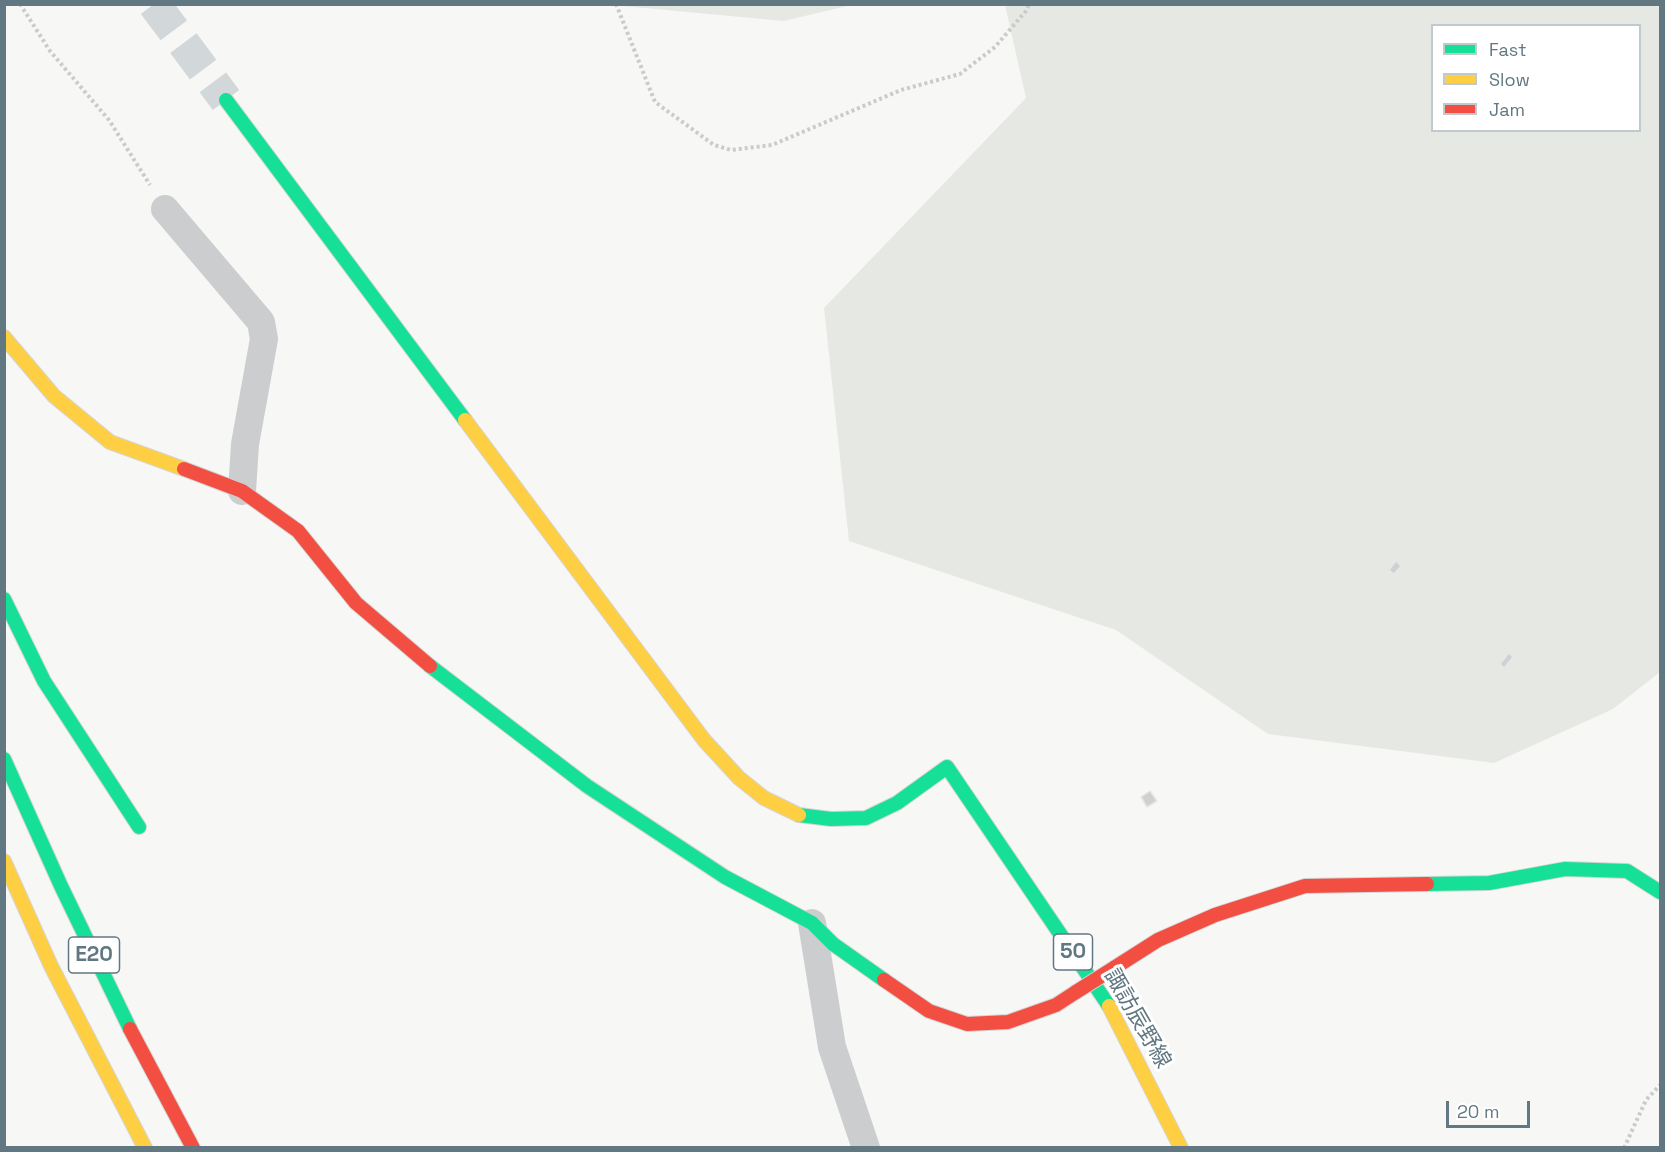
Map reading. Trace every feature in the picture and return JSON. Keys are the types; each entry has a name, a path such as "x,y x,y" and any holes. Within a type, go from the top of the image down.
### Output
{"main road":[{"name":"諏訪辰野線","path":"226,100 696,731 740,778 764,798 797,815 831,819 866,818 897,803 947,767 1114,1013 1181,1148"},
{"path":"4,337 54,396 110,442 242,492 298,531 356,603 432,668 587,786 725,877 812,923 833,944 929,1011 967,1024 1008,1022 1056,1005 1158,940 1215,915 1305,886 1489,883 1565,869 1627,871 1660,892"},
{"path":"4,598 44,681 139,827"},
{"name":"E20","path":"4,759 61,886 141,1051 193,1148"},
{"name":"E20","path":"4,861 51,966 145,1148"}],"street":[{"path":"165,209 261,322 264,339 245,444 242,492"},
{"path":"812,923 832,1047 866,1148"}],"path":[{"path":"20,4 50,51 109,120 165,209"},
{"path":"616,4 655,102 714,146 731,150 772,145 901,90 960,74 995,47 1026,11 1029,4"},
{"path":"1387,4 1399,4"},
{"path":"1624,1148 1646,1100 1660,1084"}],"shaded area":[{"path":"612,5 851,5 784,21"},
{"path":"1005,5 1660,5 1660,672 1613,709 1494,763 1268,734 1116,630 849,541 824,308 1026,98"}],"building":[{"path":"1396,561 1401,566 1394,574 1389,570"},
{"path":"1509,653 1513,657 1504,668 1500,664"},
{"path":"1150,791 1157,801 1147,807 1141,797"}],"tunnel":[{"path":"154,4 226,100"}],"traffic: fast":[{"path":"226,100 465,420"},
{"path":"4,599 44,681 139,827"},
{"path":"430,666 587,786 725,877 812,923 833,944 884,980"},
{"path":"4,759 61,886 130,1029"},
{"path":"947,767 1109,1006"},
{"path":"799,815 831,819 866,818 897,803 947,767"},
{"path":"1427,884 1489,883 1565,869 1627,871 1660,892"}],"traffic: slow":[{"path":"4,337 54,396 110,442 184,469"},
{"path":"465,420 704,740 739,778 764,798 799,815"},
{"path":"4,861 51,966 145,1148"},
{"path":"1109,1006 1181,1148"}],"traffic: jam":[{"path":"184,469 242,491 298,531 356,603 430,666"},
{"path":"1114,968 1158,940 1215,915 1305,886 1427,884"},
{"path":"1076,992 1114,968"},
{"path":"884,980 929,1011 967,1024 1008,1022 1056,1005 1076,992"},
{"path":"130,1029 193,1148"}]}
